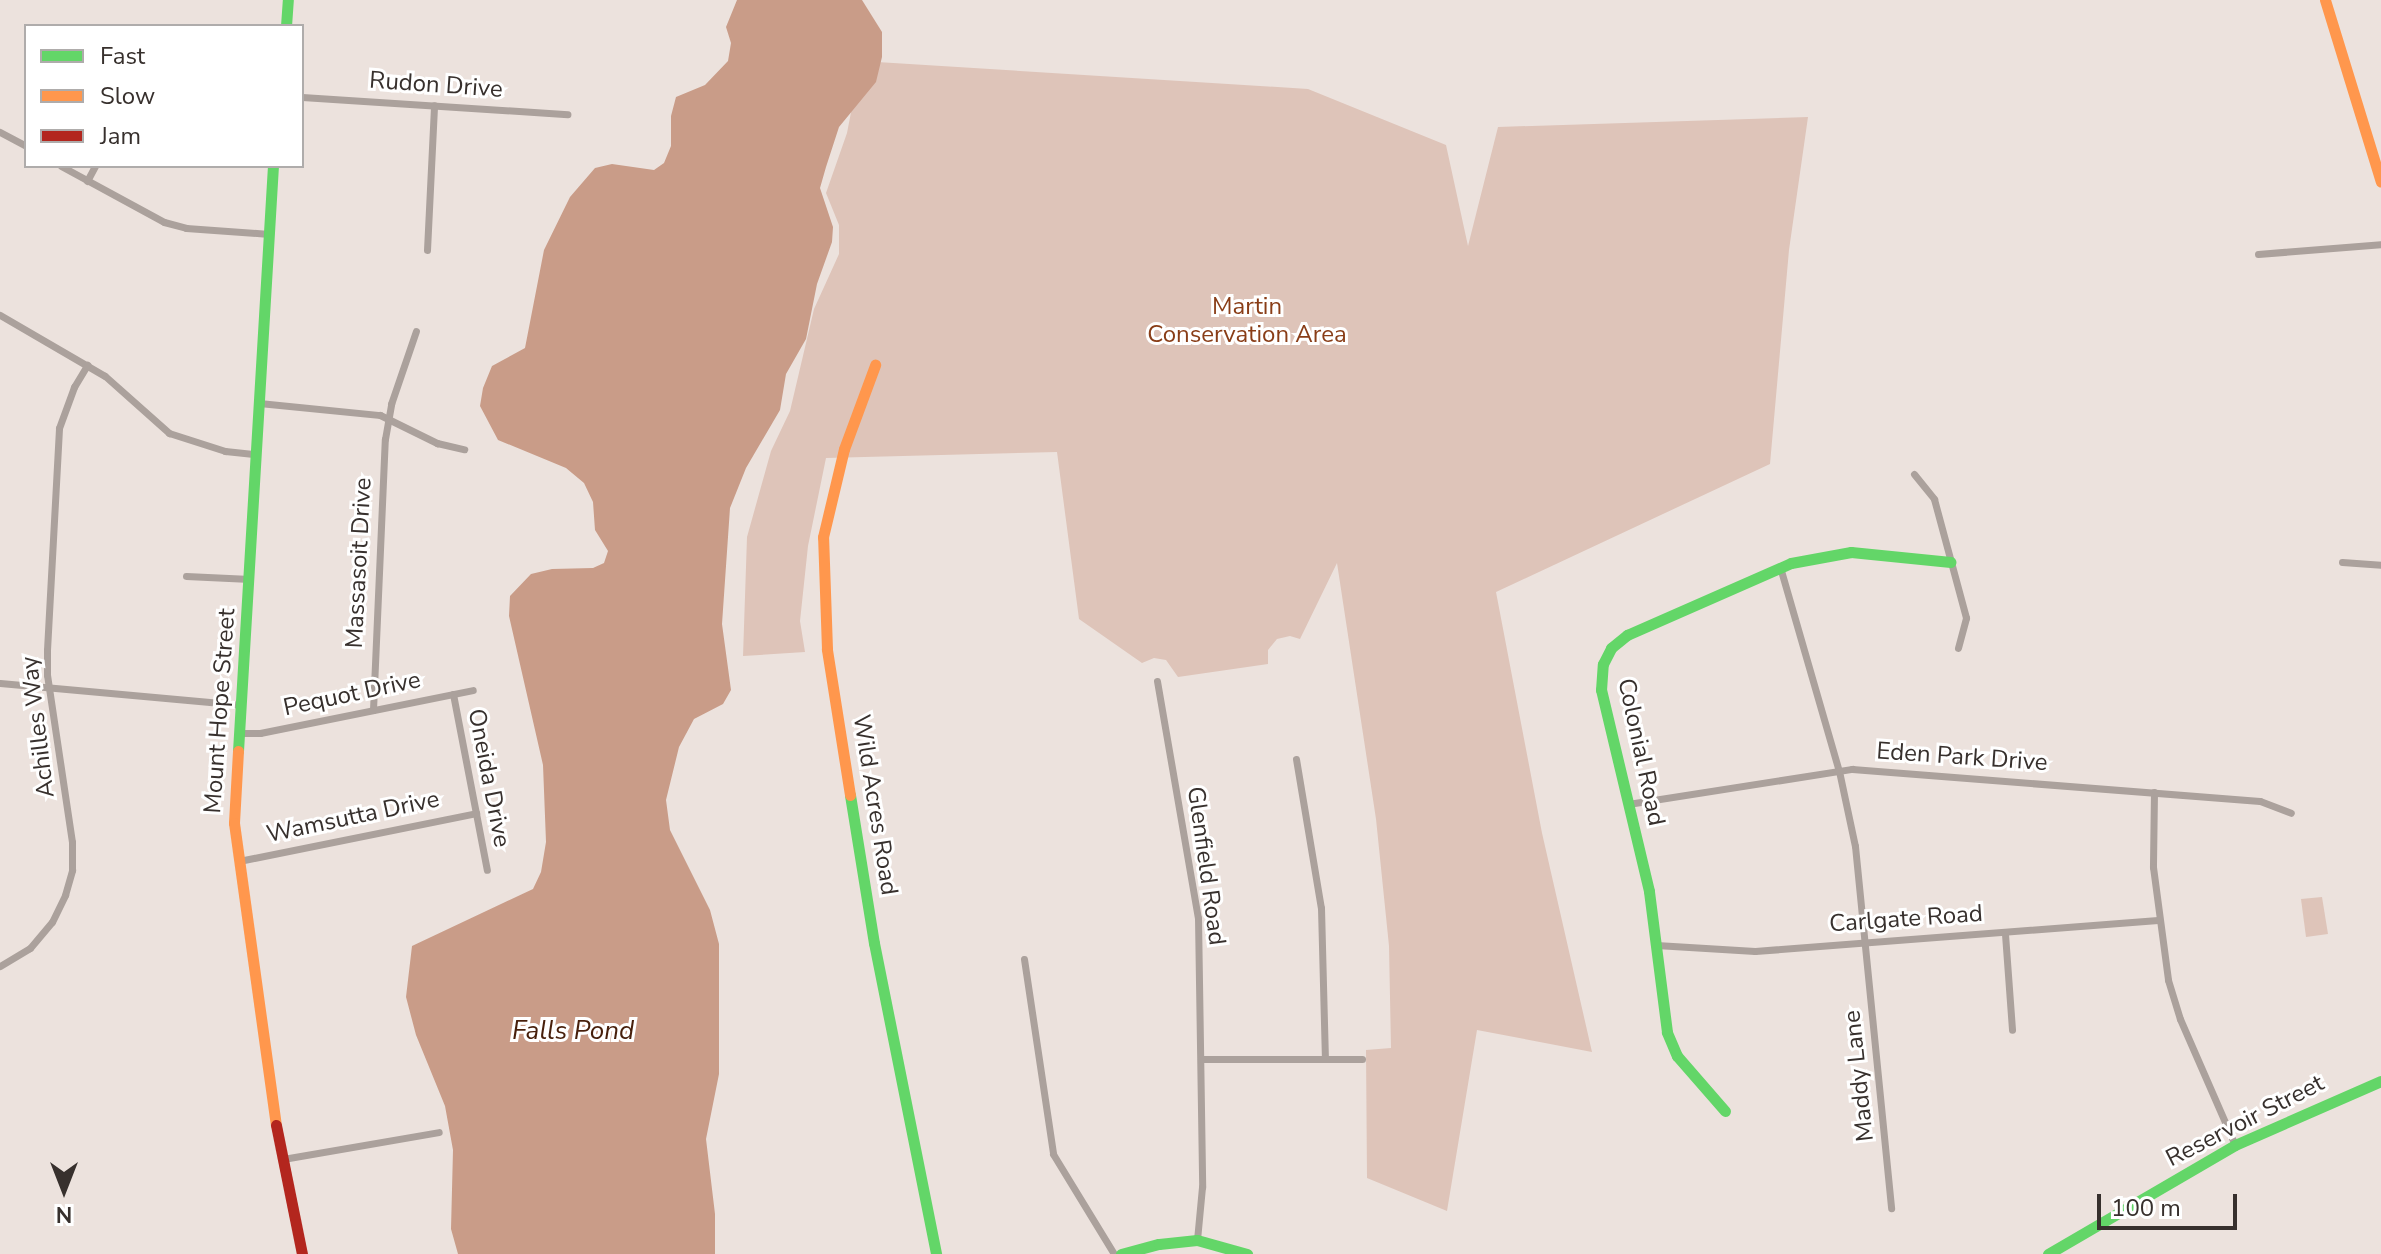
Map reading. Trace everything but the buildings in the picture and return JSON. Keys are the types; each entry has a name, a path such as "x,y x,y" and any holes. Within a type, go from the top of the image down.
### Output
{"street":[{"path":"286,24 288,0"},
{"path":"2325,0 2381,182"},
{"name":"Rudon Drive","path":"304,97 567,114"},
{"path":"427,250 434,105"},
{"path":"0,132 24,145"},
{"path":"64,168 164,222 186,228 269,234"},
{"path":"87,181 94,168"},
{"name":"Mount Hope Street","path":"273,168 234,823 272,1107 302,1254"},
{"path":"2258,254 2381,244"},
{"path":"0,315 105,376 169,433 225,451 256,454"},
{"name":"Massasoit Drive","path":"373,710 388,418 416,331"},
{"name":"Achilles Way","path":"0,966 30,948 52,922 65,895 72,870 68,815 49,690 47,650 59,428 74,387 87,365"},
{"name":"Wild Acres Road","path":"875,365 844,449 830,506 823,537 822,582 827,649 874,943 936,1254"},
{"path":"259,403 349,409 388,418 437,443 464,449"},
{"path":"1914,474 1934,499 1966,618 1958,648"},
{"name":"Colonial Road","path":"1725,1111 1677,1056 1667,1032 1649,891 1601,690 1603,664 1611,648 1627,635 1780,567 1810,557 1851,552 1951,562"},
{"path":"2342,562 2381,565"},
{"name":"Maddy Lane","path":"1780,567 1839,771 1855,846 1891,1208"},
{"path":"186,576 250,579"},
{"name":"Glenfield Road","path":"1157,681 1198,918 1202,1187 1197,1240"},
{"path":"0,683 49,690 240,705"},
{"name":"Pequot Drive","path":"238,733 260,733 473,690"},
{"name":"Oneida Drive","path":"453,694 487,870"},
{"path":"1296,759 1321,908 1325,1058"},
{"name":"Eden Park Drive","path":"1628,804 1839,771 1962,776 2260,801 2291,813"},
{"path":"2154,792 2153,867 2158,920 2175,1007 2235,1145"},
{"name":"Wamsutta Drive","path":"238,861 476,813"},
{"name":"Carlgate Road","path":"1656,945 1755,951 2158,920"},
{"path":"2005,934 2012,1030"},
{"path":"1024,959 1053,1154 1114,1254"},
{"path":"1201,1059 1362,1059"},
{"name":"Reservoir Street","path":"2048,1254 2235,1145 2381,1081"},
{"path":"283,1159 439,1132"},
{"path":"1121,1254 1159,1244 1197,1240 1247,1254"}],"green space":[{"name":"Martin Conservation Area","path":"861,61 1308,89 1446,145 1468,246 1498,127 1808,117 1789,250 1770,464 1496,592 1542,833 1592,1052 1477,1030 1447,1211 1367,1178 1366,1050 1391,1048 1389,946 1376,819 1337,563 1300,639 1290,636 1277,639 1268,650 1268,664 1178,677 1166,660 1154,658 1142,663 1079,619 1057,452 826,458 808,546 800,621 805,652 743,656 747,537 771,451 790,411 814,309 839,254 839,225 826,193 847,133"},
{"path":"2322,897 2328,934 2306,937 2301,899"}],"water":[{"name":"Falls Pond","path":"737,0 862,0 882,32 882,57 876,82 839,127 820,188 833,227 832,242 817,284 806,339 786,374 780,410 746,468 730,508 722,624 731,690 723,704 694,719 679,747 666,800 670,830 710,910 719,944 719,1074 706,1139 715,1214 715,1254 458,1254 451,1229 453,1150 445,1106 416,1035 406,997 412,946 533,889 541,872 546,842 543,765 509,616 510,596 531,574 552,569 593,568 604,563 608,551 595,530 593,502 584,483 566,468 498,440 480,406 483,388 492,366 525,348 544,250 570,197 595,168 612,164 654,170 664,163 671,146 671,116 676,97 705,85 728,61 731,43 726,27"}],"traffic: fast":[{"path":"286,24 288,0"},
{"path":"238,751 273,168"},
{"path":"1725,1111 1677,1056 1667,1032 1649,891 1601,690 1603,664 1611,648 1627,635 1791,563 1851,552 1951,562"},
{"path":"850,795 874,943 936,1254"},
{"path":"2048,1254 2235,1145 2381,1081"},
{"path":"1121,1254 1159,1244 1197,1240 1247,1254"}],"traffic: slow":[{"path":"2325,0 2381,182"},
{"path":"850,795 827,649 823,537 844,449 875,365"},
{"path":"238,751 234,823 276,1125"}],"traffic: jam":[{"path":"276,1125 302,1254"}]}
